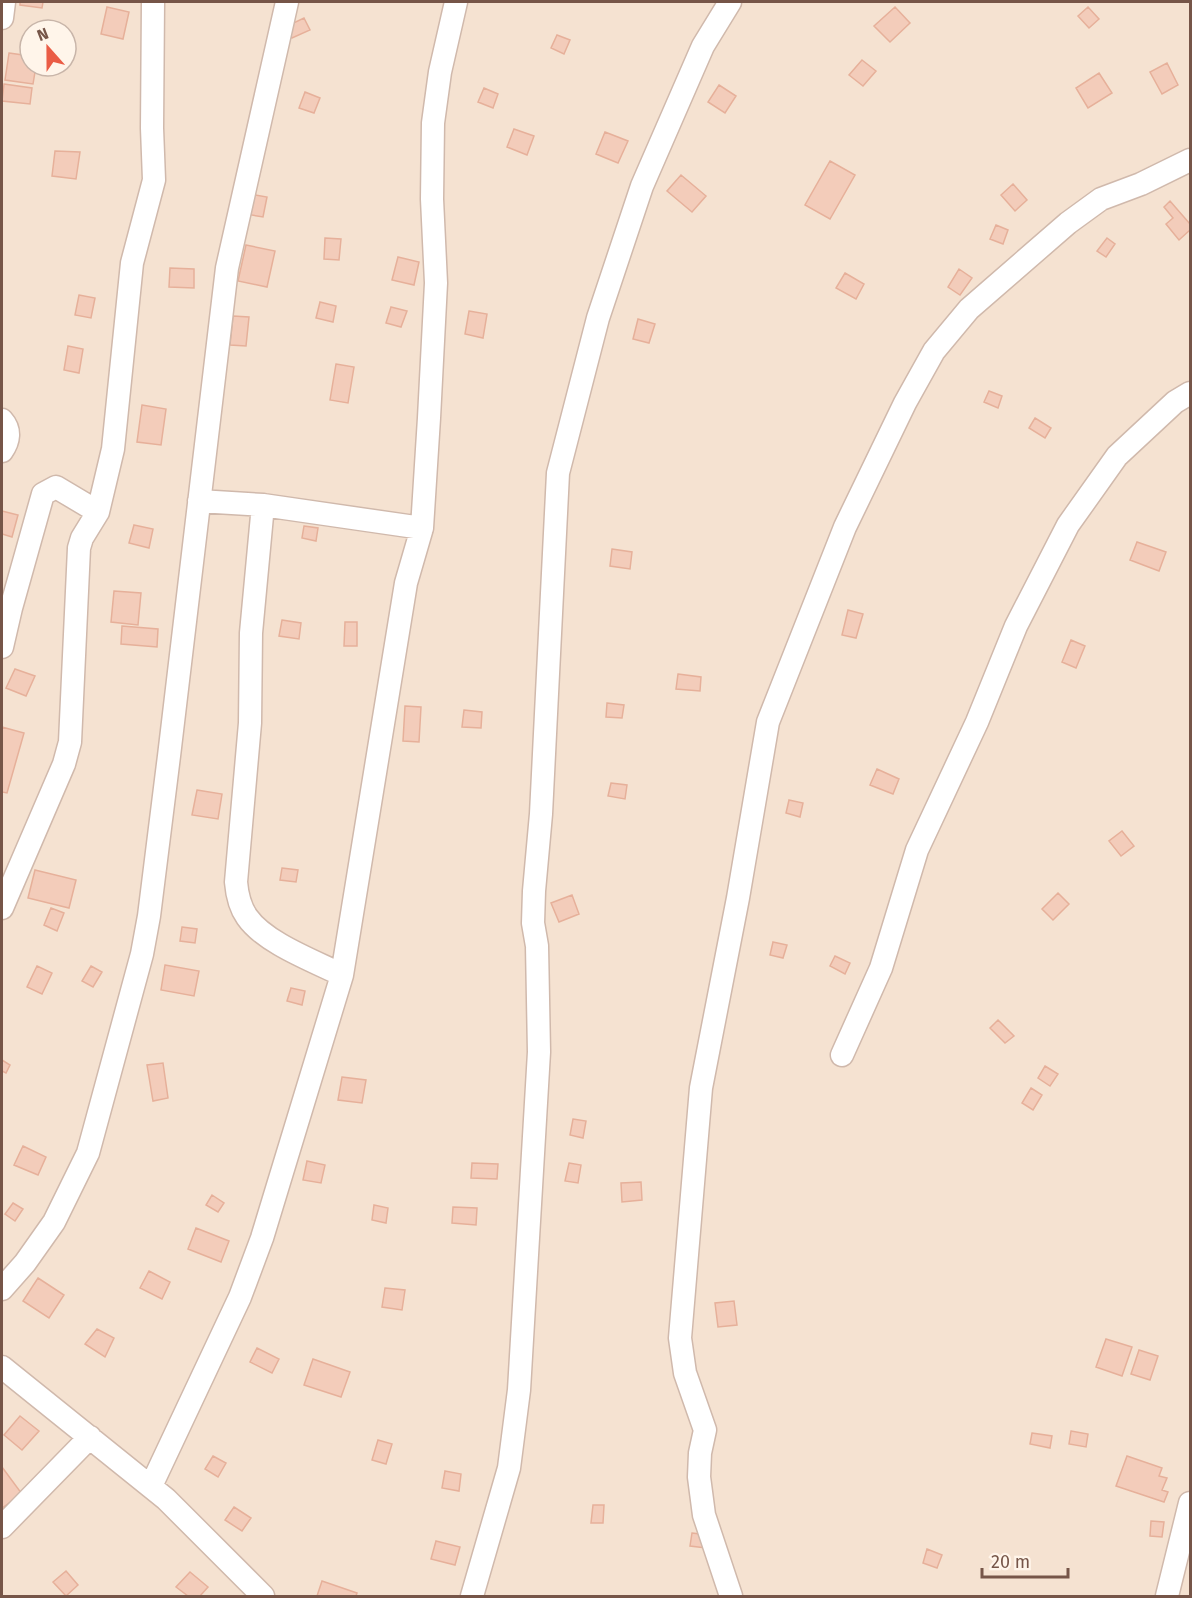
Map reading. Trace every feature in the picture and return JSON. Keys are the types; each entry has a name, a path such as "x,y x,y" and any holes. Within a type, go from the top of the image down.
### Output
{"street":[{"path":"2,18 4,2"},
{"path":"2,908 64,764 70,742 79,548 82,538 98,512 113,449 132,263 155,172 152,128 153,2"},
{"path":"2,1289 25,1263 54,1221 88,1153 142,954 149,916 227,268 286,2"},
{"path":"151,1486 240,1297 251,1268 269,1217 342,975 406,583 422,528 436,283 432,199 433,123 440,72 456,2"},
{"path":"471,1596 509,1468 519,1390 539,1052 537,946 533,923 534,891 541,814 558,473 598,318 642,186 703,46 730,2"},
{"path":"730,1596 704,1515 699,1477 700,1452 705,1430 685,1373 680,1338 701,1088 738,898 768,722 845,527 904,403 934,351 969,309 1068,223 1101,199 1191,160"},
{"path":"842,1055 881,969 917,850 977,722 1016,626 1068,525 1117,456 1175,402 1191,393"},
{"path":"2,420 8,433 8,443 2,451"},
{"path":"2,647 10,608 43,494 56,487 98,512"},
{"path":"199,501 263,505 422,528"},
{"path":"263,505 251,633 250,723 236,882 237,894 247,917 256,926 281,945 342,975"},
{"path":"2,1367 151,1486 255,1594"},
{"path":"2,1527 90,1437"},
{"path":"1167,1596 1191,1503"}],"shaded area":[{"path":"2,2 1190,2 1190,1596 2,1596"}],"building":[{"path":"20,2 43,2 42,8 20,5"},
{"path":"107,7 129,12 123,39 101,34"},
{"path":"895,7 910,23 890,42 874,26"},
{"path":"1088,7 1099,19 1089,28 1078,16"},
{"path":"304,18 310,30 292,38 287,26"},
{"path":"557,35 570,40 564,54 551,48"},
{"path":"9,53 18,54 18,78 34,78 33,84 5,80"},
{"path":"862,60 876,71 863,86 849,75"},
{"path":"1167,63 1178,85 1162,94 1150,72"},
{"path":"1099,73 1112,93 1088,108 1076,88"},
{"path":"4,84 32,88 30,104 2,101"},
{"path":"719,85 736,96 725,113 708,102"},
{"path":"484,88 498,94 493,108 478,102"},
{"path":"305,92 320,98 314,113 299,108"},
{"path":"514,129 534,136 527,155 507,147"},
{"path":"605,132 628,141 618,163 596,154"},
{"path":"55,151 80,152 76,179 52,176"},
{"path":"830,161 855,175 830,219 805,205"},
{"path":"681,175 706,196 692,212 667,191"},
{"path":"1013,184 1027,200 1015,211 1001,195"},
{"path":"250,194 267,197 263,217 246,214"},
{"path":"1170,201 1190,224 1190,230 1179,240 1166,224 1173,218 1164,207"},
{"path":"996,225 1008,230 1003,244 990,239"},
{"path":"325,238 341,239 339,260 324,259"},
{"path":"1107,238 1115,244 1106,257 1097,251"},
{"path":"246,245 275,251 267,287 238,281"},
{"path":"398,257 419,262 414,285 392,280"},
{"path":"170,268 194,269 194,288 169,287"},
{"path":"959,269 972,278 960,295 948,287"},
{"path":"845,273 864,284 856,299 836,288"},
{"path":"79,295 95,298 91,318 75,315"},
{"path":"320,302 336,306 333,322 316,318"},
{"path":"391,307 407,311 401,327 386,323"},
{"path":"469,311 487,314 483,338 465,334"},
{"path":"233,316 249,317 246,346 230,345"},
{"path":"638,319 655,324 649,343 633,339"},
{"path":"68,346 83,349 79,373 64,370"},
{"path":"336,364 354,367 348,403 330,400"},
{"path":"989,391 1002,396 998,408 984,402"},
{"path":"142,405 166,409 161,445 137,442"},
{"path":"1035,418 1051,428 1045,438 1029,428"},
{"path":"2,511 18,515 12,537 2,534"},
{"path":"134,525 153,529 149,548 129,543"},
{"path":"304,526 318,528 316,541 302,538"},
{"path":"1137,542 1166,552 1159,571 1130,560"},
{"path":"612,549 632,552 630,569 610,566"},
{"path":"114,591 141,593 138,625 111,622"},
{"path":"848,610 863,614 856,638 842,635"},
{"path":"282,620 301,623 299,639 279,636"},
{"path":"345,622 357,622 357,646 344,646"},
{"path":"122,626 158,629 157,647 121,644"},
{"path":"1071,640 1085,646 1076,668 1062,662"},
{"path":"15,669 35,676 26,696 6,688"},
{"path":"678,674 701,677 700,691 676,689"},
{"path":"607,703 624,705 622,718 606,717"},
{"path":"405,706 421,707 419,742 403,741"},
{"path":"464,710 482,712 481,728 462,727"},
{"path":"2,727 24,733 7,793 2,792"},
{"path":"877,769 899,779 893,794 870,785"},
{"path":"611,783 627,785 625,799 608,796"},
{"path":"197,790 222,794 218,819 192,815"},
{"path":"789,800 803,803 800,817 786,813"},
{"path":"1122,831 1134,846 1121,856 1109,841"},
{"path":"282,868 298,870 296,882 280,880"},
{"path":"35,870 76,880 69,908 28,898"},
{"path":"1058,893 1069,904 1053,920 1042,909"},
{"path":"572,895 579,914 559,922 551,903"},
{"path":"51,908 64,913 57,931 44,925"},
{"path":"182,927 197,929 195,943 180,941"},
{"path":"773,942 787,945 783,958 770,955"},
{"path":"835,956 850,963 845,974 830,966"},
{"path":"165,965 199,971 194,996 161,990"},
{"path":"37,966 52,973 42,994 27,987"},
{"path":"91,966 102,972 93,987 82,981"},
{"path":"291,988 305,991 302,1005 287,1001"},
{"path":"998,1020 1014,1036 1005,1043 990,1028"},
{"path":"2,1060 10,1065 6,1073 2,1071"},
{"path":"163,1063 168,1098 153,1101 147,1065"},
{"path":"1045,1066 1058,1074 1050,1086 1038,1078"},
{"path":"342,1077 366,1080 362,1103 338,1100"},
{"path":"1031,1088 1042,1095 1033,1110 1022,1103"},
{"path":"573,1119 586,1121 583,1138 570,1135"},
{"path":"23,1146 46,1157 38,1175 14,1165"},
{"path":"307,1161 325,1165 321,1183 303,1180"},
{"path":"472,1163 498,1164 497,1179 471,1178"},
{"path":"569,1163 581,1165 578,1183 565,1181"},
{"path":"641,1182 642,1200 622,1202 621,1183"},
{"path":"212,1195 224,1203 218,1212 206,1205"},
{"path":"13,1203 23,1209 15,1221 5,1214"},
{"path":"374,1205 388,1208 386,1223 372,1220"},
{"path":"453,1207 477,1208 476,1225 452,1223"},
{"path":"196,1228 229,1241 221,1262 188,1249"},
{"path":"149,1271 170,1282 162,1299 140,1288"},
{"path":"38,1278 64,1295 49,1318 23,1301"},
{"path":"385,1288 405,1290 402,1310 382,1307"},
{"path":"734,1301 737,1325 718,1327 715,1303"},
{"path":"97,1329 114,1338 105,1357 85,1344"},
{"path":"1106,1339 1132,1347 1122,1376 1096,1367"},
{"path":"257,1348 279,1359 272,1373 250,1362"},
{"path":"1139,1350 1158,1356 1150,1380 1131,1374"},
{"path":"313,1359 350,1372 341,1397 304,1385"},
{"path":"20,1416 39,1431 22,1450 4,1435"},
{"path":"1071,1431 1088,1434 1086,1447 1069,1444"},
{"path":"1032,1433 1052,1436 1050,1448 1030,1444"},
{"path":"378,1440 392,1444 386,1464 372,1460"},
{"path":"213,1456 226,1463 218,1477 205,1469"},
{"path":"1127,1456 1162,1468 1159,1476 1167,1478 1162,1490 1168,1492 1164,1502 1116,1486"},
{"path":"2,1467 22,1494 2,1508"},
{"path":"445,1471 461,1474 459,1491 442,1488"},
{"path":"593,1505 604,1505 603,1523 591,1523"},
{"path":"234,1507 251,1518 242,1531 225,1520"},
{"path":"1151,1521 1164,1522 1162,1537 1150,1536"},
{"path":"692,1533 708,1535 706,1548 690,1546"},
{"path":"436,1541 460,1547 455,1565 431,1559"},
{"path":"927,1549 942,1555 937,1568 923,1563"},
{"path":"66,1571 78,1585 66,1596 53,1582"},
{"path":"190,1572 208,1587 200,1596 188,1596 176,1587"},
{"path":"322,1581 357,1593 356,1596 317,1596"}]}
